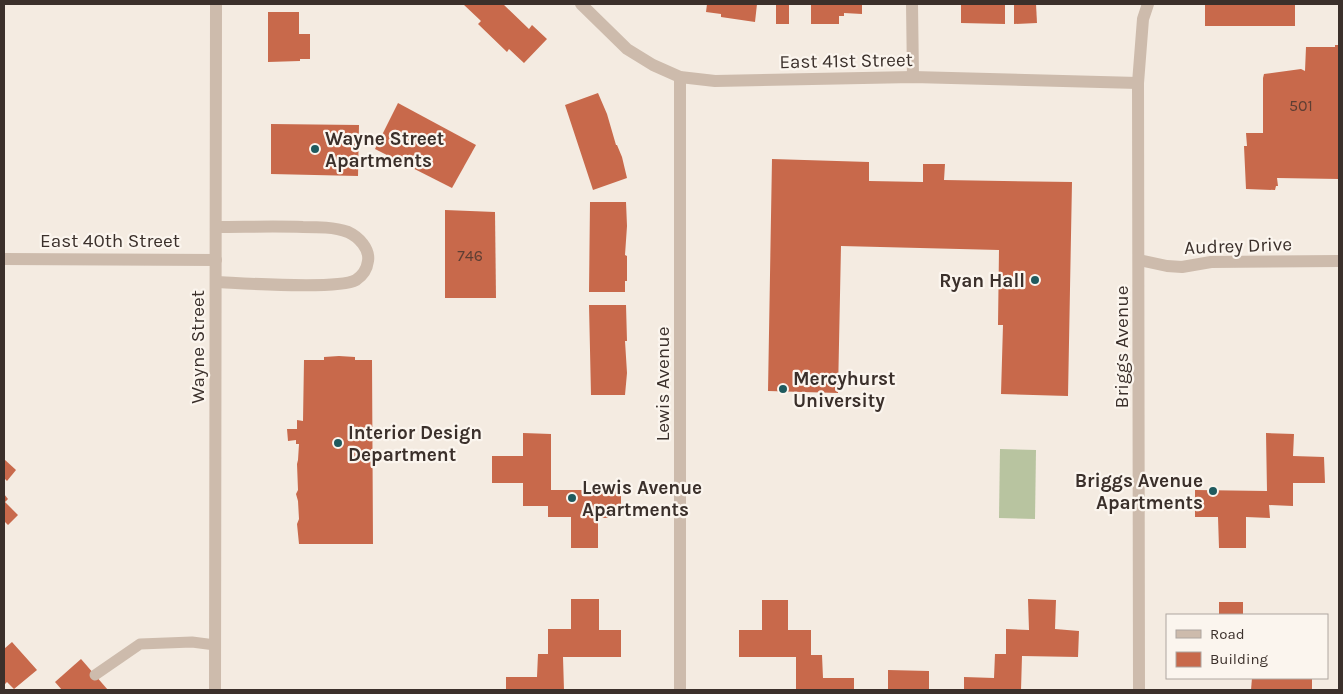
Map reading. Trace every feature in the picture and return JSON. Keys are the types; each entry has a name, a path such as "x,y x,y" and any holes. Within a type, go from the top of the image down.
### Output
{"street":[{"name":"Wayne Street","path":"215,690 216,4"},
{"name":"East 41st Street","path":"581,4 627,49 652,65 680,77 715,81 913,78 1138,83"},
{"path":"912,4 913,78"},
{"name":"Briggs Avenue","path":"1139,690 1138,83 1143,20 1148,4"},
{"name":"Lewis Avenue","path":"680,77 680,690"},
{"path":"216,227 292,227 341,230 362,241 368,258 363,274 356,280 348,282 317,284 216,282"},
{"name":"East 40th Street","path":"4,259 216,260"},
{"name":"Audrey Drive","path":"1139,260 1167,266 1211,262 1339,261"}],"lane":[{"path":"95,675 140,644 192,642 215,645"}],"green space":[{"path":"1000,449 1036,450 1035,519 999,518"}],"building":[{"path":"463,4 503,4 529,29 532,25 547,39 524,63 509,49 507,52 478,24 481,21"},
{"path":"707,4 757,4 755,22 721,17 721,14 706,12"},
{"path":"776,4 789,4 789,24 776,24"},
{"path":"811,4 862,4 862,14 844,13 844,16 839,16 839,24 811,24"},
{"path":"961,4 1005,4 1005,24 961,23"},
{"path":"1014,4 1036,4 1037,23 1014,24"},
{"path":"1205,4 1295,4 1295,26 1205,26"},
{"path":"268,12 299,12 299,34 310,34 310,59 268,62"},
{"path":"1335,45 1339,45 1339,179 1277,178 1278,186 1276,186 1275,190 1246,189 1244,146 1247,146 1246,133 1263,133 1264,74 1301,69 1305,71 1306,47 1335,47"},
{"path":"598,93 622,157 627,178 593,190 565,105"},
{"name":"Wayne Street Apartments","path":"398,103 476,145 452,188 375,149"},
{"name":"Wayne Street Apartments","path":"271,124 359,125 358,176 271,174"},
{"name":"Ryan Hall","path":"772,159 869,162 869,181 923,182 923,164 945,164 944,180 1072,182 1068,396 1001,394 1003,325 998,325 999,250 841,246 838,393 768,391"},
{"path":"590,202 626,202 625,255 627,256 627,281 625,281 625,292 589,292"},
{"name":"Wayne Street Apartments","path":"445,210 495,212 496,298 445,298"},
{"path":"589,305 626,305 627,341 625,341 627,373 625,395 591,395"},
{"path":"324,357 355,357 355,360 372,360 373,544 299,544 297,524 299,519 298,501 296,494 298,490 297,464 299,444 296,444 296,440 288,441 287,429 297,429 297,420 303,421 304,360 324,360"},
{"name":"Lewis Avenue Apartments","path":"523,433 551,434 551,490 621,490 621,518 598,518 598,548 571,548 571,517 548,517 548,506 523,506 523,483 492,483 492,456 523,456"},
{"name":"Briggs Avenue Apartments","path":"1266,433 1294,434 1293,456 1324,457 1325,483 1293,483 1293,506 1269,505 1270,518 1246,517 1246,548 1219,548 1218,517 1195,517 1195,490 1267,491"},
{"path":"4,459 16,470 7,481 4,478"},
{"path":"4,494 8,499 5,502 18,515 8,525 4,521"},
{"path":"571,599 599,599 599,630 621,630 621,657 563,657 564,690 506,690 506,677 537,677 538,654 548,654 548,629 571,629"},
{"path":"1028,599 1056,600 1055,629 1079,631 1078,657 1022,656 1021,690 964,690 964,677 994,678 995,654 1006,654 1006,629 1029,630"},
{"path":"762,600 788,600 788,630 811,630 811,655 822,655 823,678 854,678 854,690 796,690 796,657 739,657 739,630 762,630"},
{"path":"1219,602 1243,602 1243,614 1219,614"},
{"path":"12,642 37,670 14,689 7,682 4,685 4,649"},
{"path":"81,659 108,690 62,690 55,682"},
{"path":"888,670 929,671 929,690 888,690"},
{"path":"1252,679 1312,679 1312,690 1251,690"}],"place":[{"name":"Wayne Street Apartments","path":"315,149"},
{"name":"Ryan Hall","path":"1035,280"},
{"name":"Mercyhurst University","path":"783,389"},
{"name":"Interior Design Department","path":"338,443"},
{"name":"Briggs Avenue Apartments","path":"1213,491"},
{"name":"Lewis Avenue Apartments","path":"572,498"}]}
